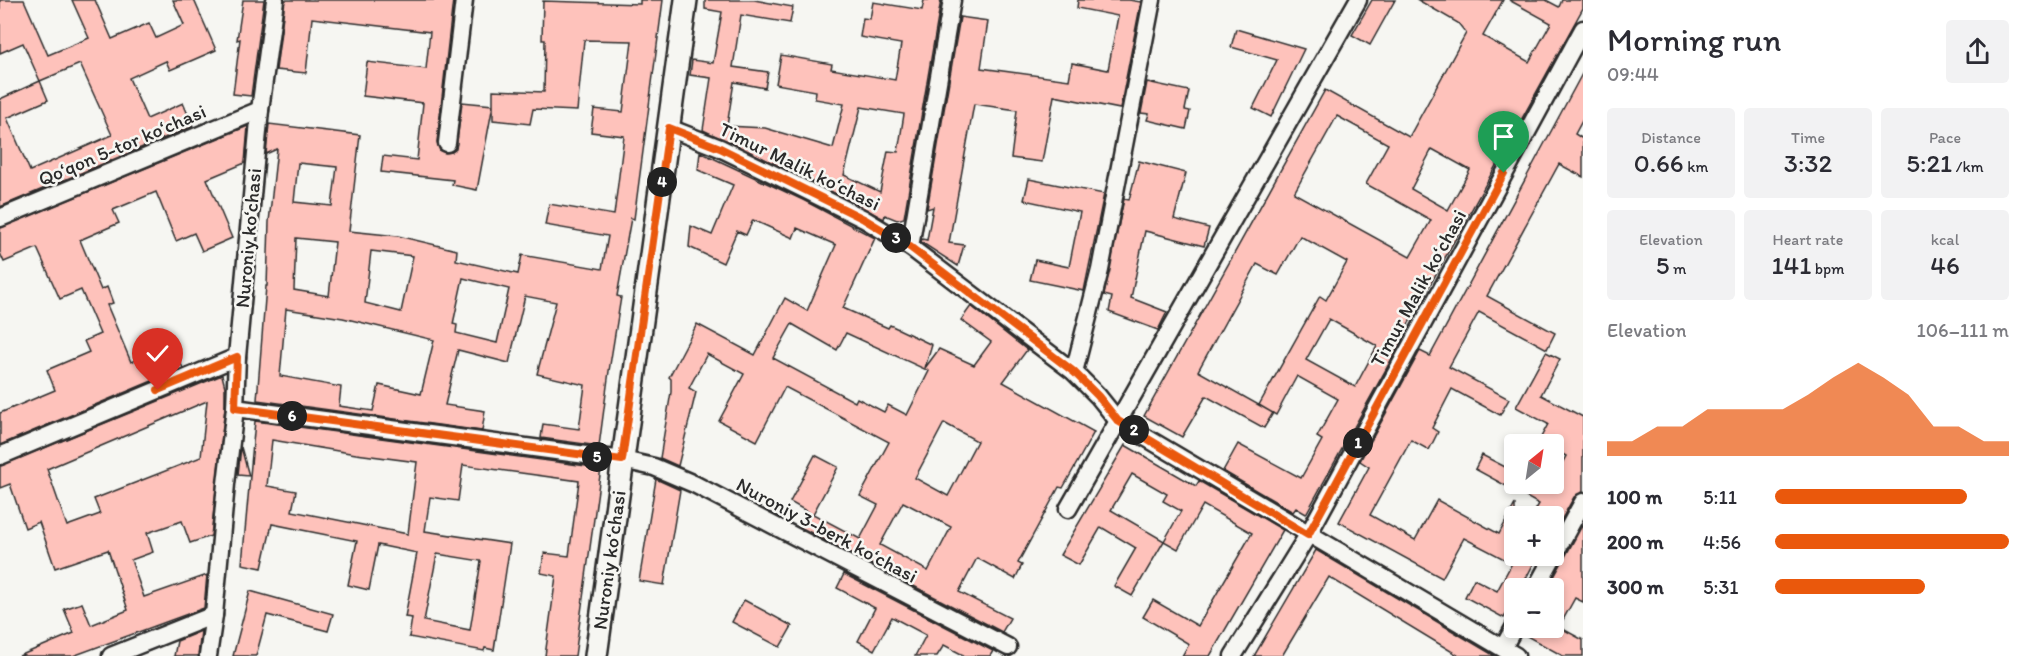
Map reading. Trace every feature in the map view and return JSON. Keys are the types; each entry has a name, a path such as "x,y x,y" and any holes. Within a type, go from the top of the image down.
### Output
{"street":[{"name":"Nuroniy koʻchasi","path":"208,656 235,408 237,357 260,110 275,0"},
{"path":"447,143 464,0"},
{"name":"Nuroniy koʻchasi","path":"596,656 687,0"},
{"path":"910,247 952,0"},
{"path":"1074,372 1100,270 1152,0"},
{"path":"1068,509 1358,0"},
{"name":"Timur Malik koʻchasi","path":"1233,656 1308,535 1583,29"},
{"name":"Qoʻqon 5-tor koʻchasi","path":"0,218 260,110"},
{"name":"Timur Malik koʻchasi","path":"669,128 720,148 808,191 864,219 910,247 1074,372 1098,396 1118,421 1509,652"},
{"path":"0,456 237,357"},
{"name":"Nuroniy 3-berk koʻchasi","path":"235,408 622,460 654,467 694,484 1008,647"},
{"path":"1564,537 1583,502"},
{"path":"111,656 214,615"}],"building":[{"path":"0,0 24,0 48,55 89,38 72,0 95,0 112,39 149,23 156,38 184,25 173,0 194,0 216,50 170,70 166,61 129,78 147,119 183,103 193,126 0,207 0,99 40,81 23,43 0,53","holes":["80,64 112,135 30,171 7,118 48,100 40,81"]},
{"path":"243,0 264,0 251,96 233,94"},
{"path":"285,0 453,0 437,142 440,151 445,153 456,149 462,102 493,105 477,190 452,185 453,180 381,172 383,156 417,160 423,103 363,96 367,62 426,69 430,32 312,18 306,73 276,70"},
{"path":"640,0 663,0 634,219 631,218 617,296 621,297 599,446 541,438 543,424 579,429 585,385 537,374 556,302 525,296 509,363 458,350 445,405 485,411 482,431 257,400 267,286 269,222 277,149 266,154 269,124 360,135 349,231 398,236 457,250 456,260 518,274 522,255 602,269 608,236 545,225 549,204 614,215 624,136 591,132 594,109 623,112 632,41 584,40 577,111 533,109 530,124 493,120 493,90 544,92 543,1 640,4","holes":["298,163 337,167 332,206 294,202","296,238 335,242 329,296 294,290","371,251 413,256 401,312 365,303","463,278 509,289 497,343 456,333 457,325 453,324","286,309 343,318 434,340 421,394 379,385 373,411 339,406 341,387 280,376"]},
{"path":"705,0 754,0 793,7 790,23 741,15 733,67 768,72 765,88 734,82 727,126 765,128 833,148 844,104 815,99 816,91 776,84 781,55 832,64 831,69 895,80 901,44 860,37 863,18 870,19 873,2 922,10 924,0 941,0 904,218 897,220 885,215 884,219 813,182 703,130 711,78 690,75 692,60 713,63 722,12 705,9","holes":["861,107 904,114 898,152 888,151 880,192 844,175"]},
{"path":"1078,0 1141,2 1120,109 1054,96 1042,162 1011,158 1017,110 974,104 949,243 964,245 958,266 921,242 922,239 927,240 933,207 927,209 960,17 988,21 981,68 1069,80 1072,63 1108,70 1118,16 1077,8"},
{"path":"1372,0 1395,0 1370,45 1352,35"},
{"path":"1418,0 1503,0 1483,36 1529,62 1551,23 1509,0 1546,0 1559,7 1562,0 1583,0 1583,8 1306,514 1296,508 1293,512 1223,471 1238,444 1301,478 1322,440 1317,437 1338,399 1297,376 1276,415 1273,413 1264,428 1206,396 1182,437 1144,416 1325,90 1409,137 1466,33 1458,23","holes":["1337,116 1388,144 1366,184 1431,220 1410,257 1294,193","1432,149 1470,170 1448,210 1411,189","1300,236 1347,262 1326,300 1320,296 1259,405 1198,371 1257,264 1278,275","1329,319 1377,346 1355,387 1306,360"]},
{"path":"1236,29 1304,49 1271,117 1253,108 1277,60 1231,47"},
{"path":"1583,72 1583,119 1575,134 1583,139 1583,177 1559,164 1487,296 1555,333 1547,349 1479,312 1449,367 1509,399 1500,415 1452,389 1432,428 1438,432 1429,450 1411,440 1370,515 1415,540 1437,500 1499,534 1504,525 1504,559 1464,538 1442,578 1339,522 1369,467 1360,461 1420,351 1430,356"},
{"path":"1147,82 1189,91 1185,110 1190,111 1186,129 1147,120 1149,114 1141,113"},
{"path":"248,126 245,163 207,179 232,238 202,251 194,233 176,241 156,192 113,210 119,223 80,240 101,290 107,287 113,303 107,305 131,362 172,344 183,368 0,445 0,413 55,390 47,370 89,352 84,341 100,334 81,290 60,299 37,248 4,262 0,253 0,228"},
{"path":"700,152 803,200 875,238 843,308 888,328 890,325 932,345 925,368 939,349 974,365 991,342 961,320 971,306 1027,350 1003,382 1094,432 1063,488 1059,487 1018,563 1022,565 1015,579 977,558 959,592 1010,618 1002,632 800,527 808,512 790,502 815,455 838,467 813,514 860,539 878,505 860,496 889,442 785,387 757,441 719,421 744,374 707,354 689,388 696,392 678,466 660,458 671,392 669,377 697,324 755,355 785,298 807,311 836,245 797,228 793,238 753,220 746,235 737,231 723,263 689,247 691,226 712,235 733,185 698,170","holes":["792,324 837,350 846,333 929,371 907,415 888,405 884,412 857,398 855,402 773,358","944,423 977,441 948,496 915,478","903,502 951,527 928,571 880,545"]},
{"path":"1139,161 1186,173 1174,219 1209,228 1204,246 1145,231 1131,298 1167,312 1158,330 1109,312 1112,297 1104,295 1124,199 1129,200"},
{"path":"1029,179 1104,194 1084,291 1030,280 1035,260 1069,267 1080,212 1024,200"},
{"path":"1546,352 1560,359 1541,395 1583,417 1583,492 1574,497 1564,515 1564,506 1538,506 1539,504 1521,494 1564,494 1564,460 1566,456 1564,455 1564,434 1543,434 1548,424 1516,407"},
{"path":"222,375 225,387 225,407 211,536 190,543 182,521 147,533 153,552 131,560 144,597 207,575 204,608 73,656 19,656 74,633 64,609 82,603 91,625 128,610 108,550 55,568 39,522 25,528 10,484 0,488 0,466","holes":["207,401 201,457 94,499 100,514 67,526 47,469"]},
{"path":"255,421 601,468 575,656 545,656 556,576 541,573 544,553 569,556 579,481 463,465 458,501 430,497 425,531 510,544 494,650 485,648 484,651 409,637 412,618 405,617 417,553 378,545 369,590 348,585 357,541 272,524 262,568 242,564","holes":["272,440 417,462 408,534 292,511 296,491 267,486","437,554 481,561 470,630 424,621"]},
{"path":"1125,445 1196,486 1199,481 1283,530 1210,656 1182,656 1189,644 1143,617 1153,600 1198,626 1252,533 1203,505 1178,549 1164,541 1132,596 1114,586 1136,548 1101,527 1079,565 1060,555","holes":["1132,474 1167,494 1163,501 1181,511 1164,541 1111,510"]},
{"path":"241,447 249,476 238,475"},
{"path":"1482,455 1504,466 1504,485 1475,469"},
{"path":"656,479 680,490 664,585 639,581"},
{"path":"1583,524 1583,602 1575,598 1564,618 1564,578 1554,577 1560,566 1564,566 1564,559"},
{"path":"1316,550 1495,656 1459,656 1329,577 1282,656 1254,656"},
{"path":"1510,566 1532,566 1526,578 1504,578 1504,618 1465,597 1474,579 1497,591"},
{"path":"844,574 993,651 990,656 965,656 944,645 937,656 915,656 926,635 892,617 874,650 858,641 875,608 837,588"},
{"path":"250,591 333,614 328,631 267,615 256,656 233,656"},
{"path":"744,600 792,626 780,647 732,622"},
{"path":"1564,630 1583,640 1583,656 1563,656 1530,638 1564,638"},
{"path":"201,631 198,656 174,656 177,641"}],"route":[{"path":"158,390 237,357 235,408 622,460 669,128 720,148 808,191 864,219 910,247 1074,372 1098,396 1118,421 1308,535 1504,173"}]}
